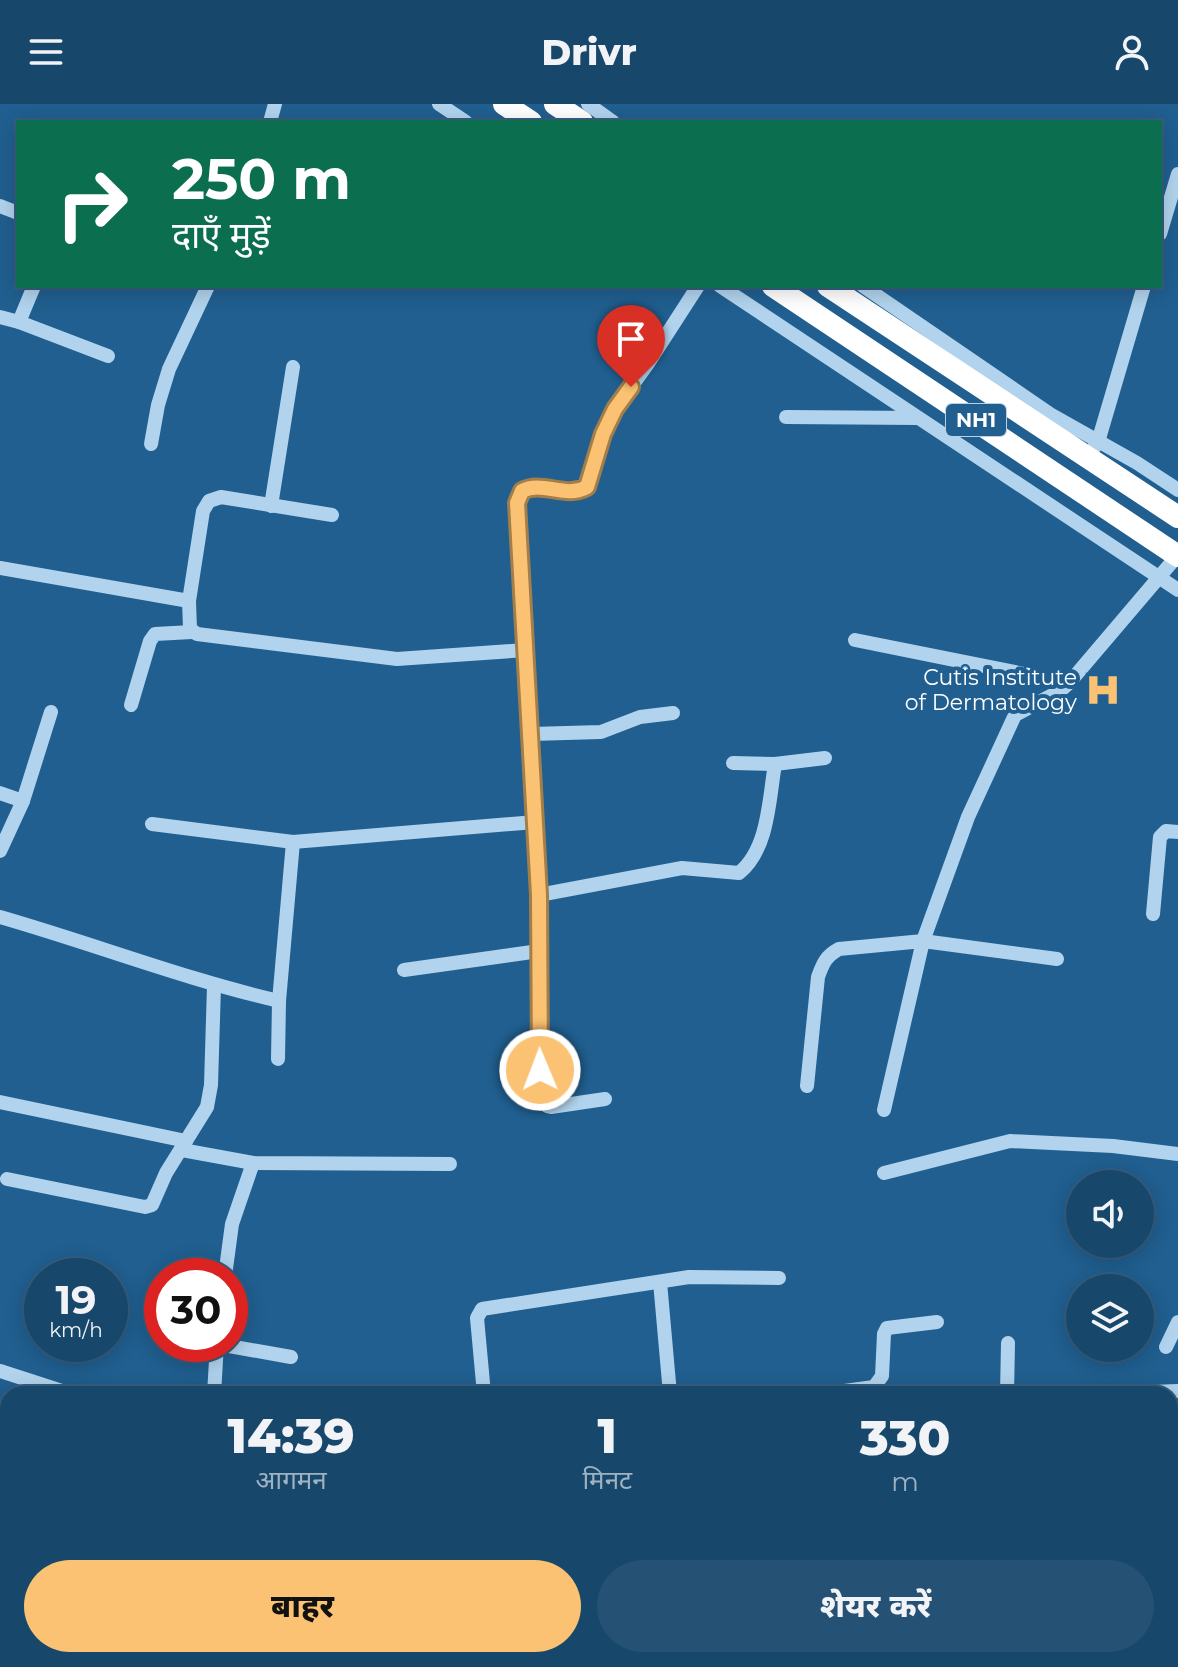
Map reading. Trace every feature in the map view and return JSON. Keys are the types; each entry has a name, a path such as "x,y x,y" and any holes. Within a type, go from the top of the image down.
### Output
{"highway":[{"path":"504,104 527,120"},
{"path":"555,104 579,120"},
{"name":"NH1","path":"776,288 1178,556"},
{"name":"NH1","path":"831,288 1092,450 1178,517"}],"street":[{"path":"439,104 463,120"},
{"path":"588,104 610,120"},
{"path":"1162,227 1178,174"},
{"path":"19,322 33,288"},
{"path":"151,444 169,369 207,288"},
{"path":"605,1099 551,1107 542,1099 539,895 517,503 519,495 526,488 567,493 587,487 603,434 615,409 697,288"},
{"path":"723,288 1178,590"},
{"path":"866,288 1050,414 1092,450 1137,463 1178,490"},
{"path":"1092,450 1143,288"},
{"path":"0,317 108,356"},
{"path":"271,506 293,367"},
{"path":"786,417 918,418"},
{"path":"192,632 188,625 189,601 205,505 221,497 332,515"},
{"path":"884,1110 923,941 968,817 1008,724 1023,708 1060,691 1069,683 1178,556"},
{"path":"0,568 189,601"},
{"path":"131,705 150,641 155,634 192,632 397,659 526,650"},
{"path":"855,640 1069,683"},
{"path":"0,851 23,801 51,712"},
{"path":"531,734 601,732 640,717 673,713"},
{"path":"733,763 775,764 825,758"},
{"path":"539,895 682,868 739,873 748,863 764,832 775,764"},
{"path":"0,793 23,801"},
{"path":"152,824 293,842 535,822"},
{"path":"1153,914 1160,837 1166,831 1178,832"},
{"path":"278,1059 279,1001 293,842"},
{"path":"0,917 74,938 214,986 279,1001"},
{"path":"807,1086 818,977 823,961 839,949 923,941 1057,959"},
{"path":"404,970 539,951"},
{"path":"7,1179 149,1207 154,1203 166,1173 203,1115 210,1096 214,986"},
{"path":"0,1102 253,1163 450,1164"},
{"path":"884,1173 1010,1141 1113,1146 1178,1154"},
{"path":"227,1258 232,1224 253,1163"},
{"path":"483,1386 477,1318 482,1309 707,1276 779,1278"},
{"path":"660,1282 669,1386"},
{"path":"875,1386 882,1376 887,1328 937,1322"},
{"path":"1166,1347 1178,1322"},
{"path":"1007,1386 1008,1343"},
{"path":"248,1349 291,1357"},
{"path":"215,1386 217,1362"},
{"path":"0,1371 46,1386"}],"place":[{"name":"Cutis Institute of Dermatology","path":"1103,690"}],"route":[{"path":"540,1070 539,895 517,503 526,488 567,493 587,487 603,434 615,409 631,387"}]}
